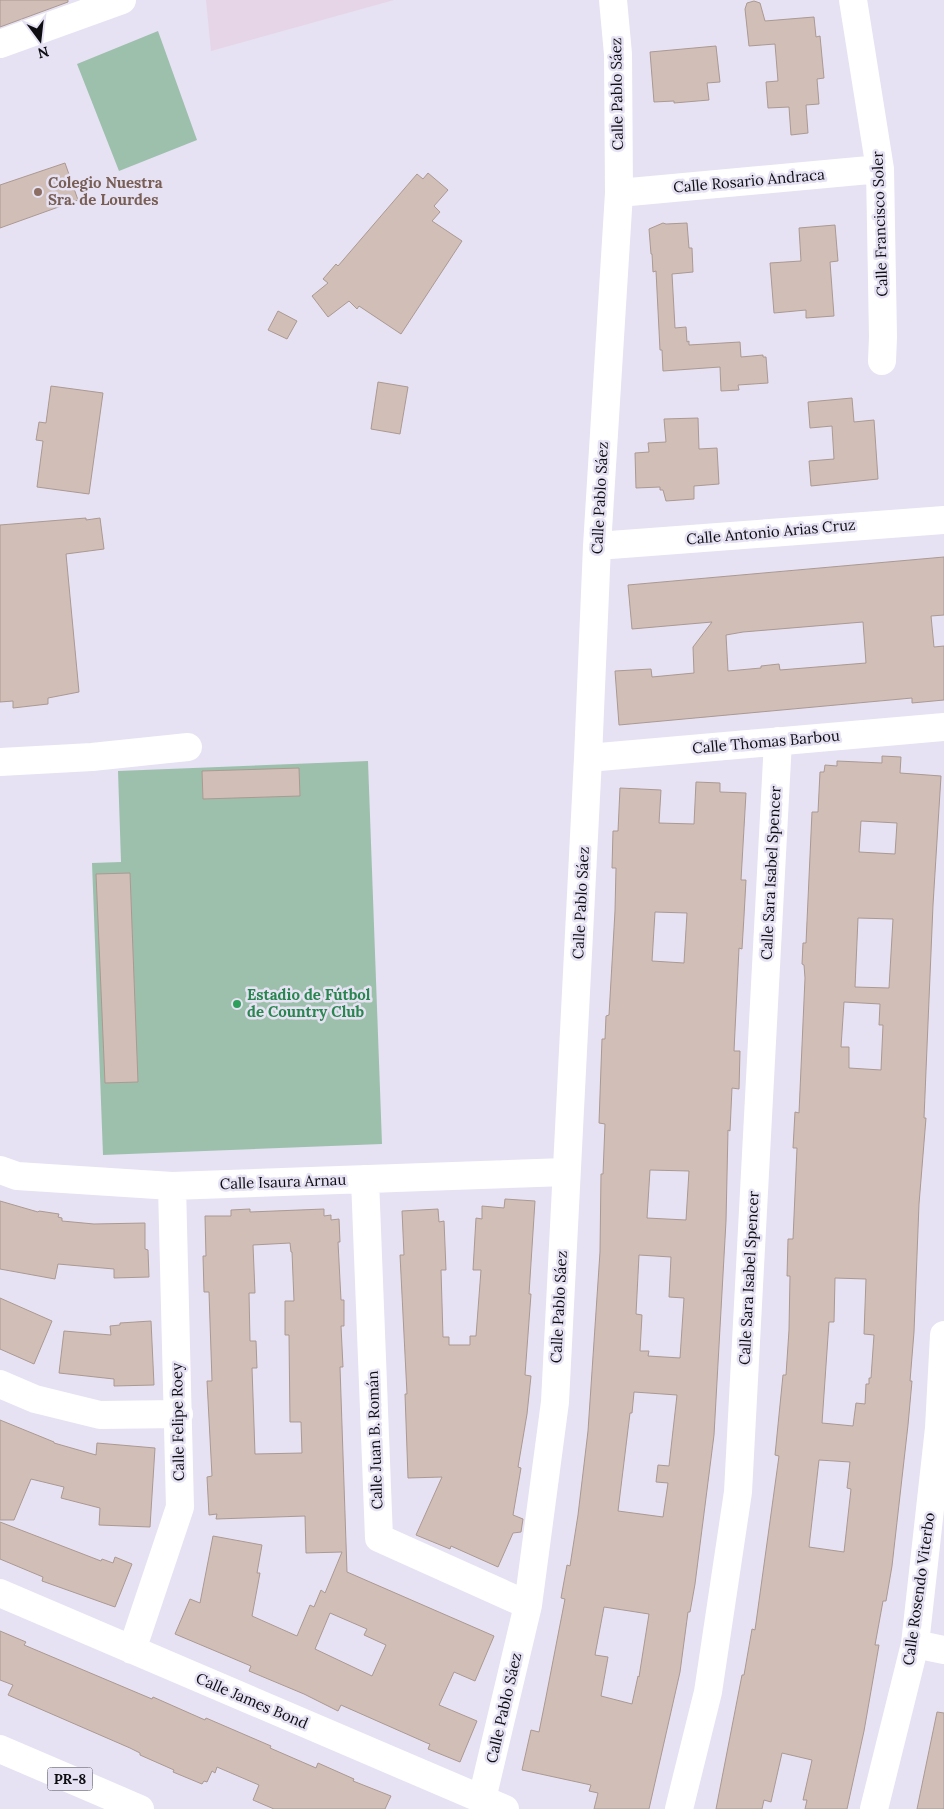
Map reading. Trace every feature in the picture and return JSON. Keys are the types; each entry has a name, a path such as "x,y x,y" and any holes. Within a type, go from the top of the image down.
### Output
{"street":[{"path":"0,44 122,0"},
{"name":"Calle Pablo Sáez","path":"494,1804 528,1605 555,1402 597,546 619,192 618,54 613,0"},
{"name":"Calle Francisco Soler","path":"853,0 880,169 882,361"},
{"name":"Calle Rosario Andraca","path":"619,192 880,169"},
{"name":"Calle Antonio Arias Cruz","path":"597,546 944,520"},
{"name":"Calle Thomas Barbou","path":"588,758 944,727"},
{"name":"Calle Sara Isabel Spencer","path":"679,1809 708,1692 738,1492 778,741"},
{"path":"0,762 92,757 188,747"},
{"name":"Calle Isaura Arnau","path":"0,1170 17,1176 172,1186 566,1172"},
{"name":"Calle Juan B. Román","path":"365,1179 379,1538 528,1605"},
{"name":"Calle Felipe Roey","path":"132,1650 180,1507 172,1186"},
{"name":"Calle Rosendo Viterbo","path":"874,1809 915,1644 939,1428 944,1335"},
{"path":"0,1384 36,1399 100,1415 179,1414"},
{"name":"Calle James Bond","path":"0,1593 494,1804"},
{"path":"915,1644 944,1650"},
{"name":"PR-8","path":"0,1749 140,1809"}],"shaded area":[{"path":"206,0 394,0 211,51"}],"green space":[{"path":"158,31 197,140 119,171 77,64"},
{"name":"Estadio de Fútbol de Country Club","path":"368,761 382,1144 103,1155 92,863 121,862 118,771"}],"building":[{"path":"0,0 68,0 68,2 0,27"},
{"path":"754,1 760,3 765,21 814,17 816,37 820,36 824,78 817,79 819,104 806,105 808,133 791,135 789,107 768,108 766,82 778,81 775,44 749,46 745,9 747,3"},
{"path":"716,46 720,82 707,83 709,100 674,103 674,101 654,102 650,52"},
{"name":"Colegio Nuestra Sra. de Lourdes","path":"65,163 78,200 0,228 0,185"},
{"path":"428,173 448,190 434,206 440,212 432,221 462,241 401,334 359,306 357,309 349,301 328,317 312,296 328,283 323,279 336,264 338,266 417,174 423,179"},
{"path":"663,223 687,223 689,248 692,248 693,272 672,274 675,328 686,327 689,345 740,342 741,357 763,355 763,357 766,357 768,383 738,385 739,390 721,391 720,367 663,371 662,350 660,350 656,271 653,272 649,229"},
{"path":"835,225 838,261 830,262 834,316 806,318 806,310 774,313 770,263 801,261 799,228"},
{"path":"278,311 297,321 287,339 268,330"},
{"path":"378,382 408,387 400,434 371,429"},
{"path":"51,386 103,393 89,494 37,487 43,441 36,440 39,422 46,423"},
{"path":"852,398 854,422 874,420 878,479 811,486 809,461 834,459 832,426 810,428 808,402"},
{"path":"698,418 699,449 717,448 719,484 694,486 694,499 666,501 663,490 660,490 660,487 636,488 635,453 649,452 648,443 666,442 664,419"},
{"path":"86,518 86,520 100,518 104,549 66,554 79,692 48,698 48,704 13,708 13,701 0,702 0,525"},
{"path":"944,557 944,615 931,616 934,647 944,646 944,700 912,703 912,698 619,725 615,671 651,669 652,677 694,673 693,647 712,622 632,629 628,585","holes":["863,622 866,663 780,670 779,664 761,666 761,668 728,671 726,635"]},
{"path":"882,756 901,757 900,773 941,776 933,905 924,1118 926,1118 919,1204 914,1332 910,1381 912,1381 892,1566 875,1645 879,1645 864,1731 847,1809 805,1809 807,1800 803,1800 812,1760 782,1753 771,1802 764,1800 762,1809 716,1809 752,1629 755,1630 779,1456 775,1455 783,1375 786,1375 789,1330 790,1276 787,1276 788,1239 793,1239 797,1148 793,1148 795,1112 799,1113 805,978 804,965 802,964 803,943 806,943 812,812 818,812 820,772 824,772 825,765 837,766 837,761 882,763","holes":["861,821 897,823 895,854 859,852","858,918 893,919 889,988 855,987","844,1002 880,1004 879,1025 883,1025 881,1070 849,1068 849,1047 841,1047","835,1278 866,1279 864,1334 874,1335 871,1378 869,1378 869,1384 866,1384 865,1404 856,1403 853,1426 822,1423 829,1322 834,1322","819,1460 850,1462 847,1488 851,1489 844,1552 809,1547"]},
{"path":"299,768 300,796 203,799 202,771"},
{"path":"696,782 720,783 720,792 746,793 741,880 746,880 742,949 739,948 734,1051 740,1051 739,1089 732,1088 730,1131 728,1130 726,1221 714,1435 695,1584 690,1612 688,1612 680,1672 649,1809 594,1809 598,1793 589,1791 591,1785 522,1770 531,1730 539,1732 546,1697 565,1599 561,1598 567,1565 570,1566 588,1431 600,1252 601,1174 603,1174 605,1124 599,1123 602,1039 605,1039 606,1016 609,1015 616,868 612,868 613,831 618,831 620,788 661,790 659,823 694,824","holes":["655,912 687,913 684,963 652,961","650,1170 689,1171 686,1220 647,1218","639,1255 671,1257 669,1297 684,1298 680,1358 648,1356 649,1351 640,1351 642,1315 636,1314","634,1392 677,1395 669,1466 658,1465 656,1482 668,1483 663,1517 618,1511 630,1413 632,1413","604,1607 649,1614 639,1677 632,1704 601,1696 608,1657 595,1655"]},
{"path":"130,873 138,1082 105,1083 96,874"},
{"path":"505,1199 535,1201 525,1375 531,1376 518,1467 521,1468 513,1515 523,1519 521,1532 513,1533 498,1567 451,1546 450,1549 416,1535 442,1477 408,1478 405,1394 407,1394 400,1255 404,1255 402,1211 438,1209 439,1222 444,1221 446,1270 441,1270 443,1337 449,1337 449,1345 470,1345 470,1336 476,1336 481,1270 473,1270 476,1218 482,1219 482,1206 504,1208"},
{"path":"0,1201 38,1212 59,1214 58,1217 62,1218 62,1221 94,1224 145,1223 145,1249 148,1250 149,1277 114,1278 114,1269 58,1264 55,1279 0,1269"},
{"path":"250,1209 250,1212 324,1209 324,1216 331,1215 331,1220 339,1219 340,1242 338,1242 341,1300 344,1300 344,1326 341,1326 343,1367 340,1367 347,1572 494,1636 475,1681 454,1672 439,1705 477,1721 460,1762 428,1749 430,1744 341,1705 338,1711 304,1694 249,1671 251,1666 175,1634 190,1599 200,1603 213,1536 262,1545 257,1573 260,1573 252,1616 297,1636 310,1605 314,1607 321,1590 325,1593 342,1552 306,1553 305,1516 216,1519 217,1514 209,1515 207,1477 212,1476 207,1381 212,1381 209,1292 204,1292 203,1256 206,1256 205,1216 231,1216 231,1210","holes":["290,1243 294,1301 285,1301 285,1335 289,1335 290,1422 301,1422 302,1453 255,1454 252,1368 257,1368 256,1341 250,1341 249,1293 255,1293 253,1245","330,1613 367,1629 364,1635 386,1645 372,1676 315,1649"]},
{"path":"0,1298 52,1321 34,1364 0,1349"},
{"path":"151,1321 154,1385 114,1386 114,1379 59,1373 64,1331 111,1335 110,1326 120,1325 120,1323"},
{"path":"0,1420 54,1443 96,1455 97,1443 155,1448 150,1527 99,1525 100,1508 61,1498 64,1487 31,1479 14,1520 0,1520"},
{"path":"0,1522 101,1561 102,1559 113,1563 115,1557 132,1564 115,1607 42,1581 43,1577 0,1559"},
{"path":"0,1631 26,1642 24,1645 152,1699 153,1697 205,1720 206,1718 316,1768 318,1763 354,1779 353,1781 391,1796 385,1809 274,1809 253,1800 259,1785 217,1767 215,1773 212,1771 207,1782 204,1781 202,1784 173,1772 174,1770 140,1755 140,1753 130,1748 8,1695 13,1685 0,1680"},
{"path":"937,1712 944,1713 944,1809 917,1809"}],"place":[{"name":"Colegio Nuestra Sra. de Lourdes","path":"38,192"},
{"name":"Estadio de Fútbol de Country Club","path":"237,1004"}]}
